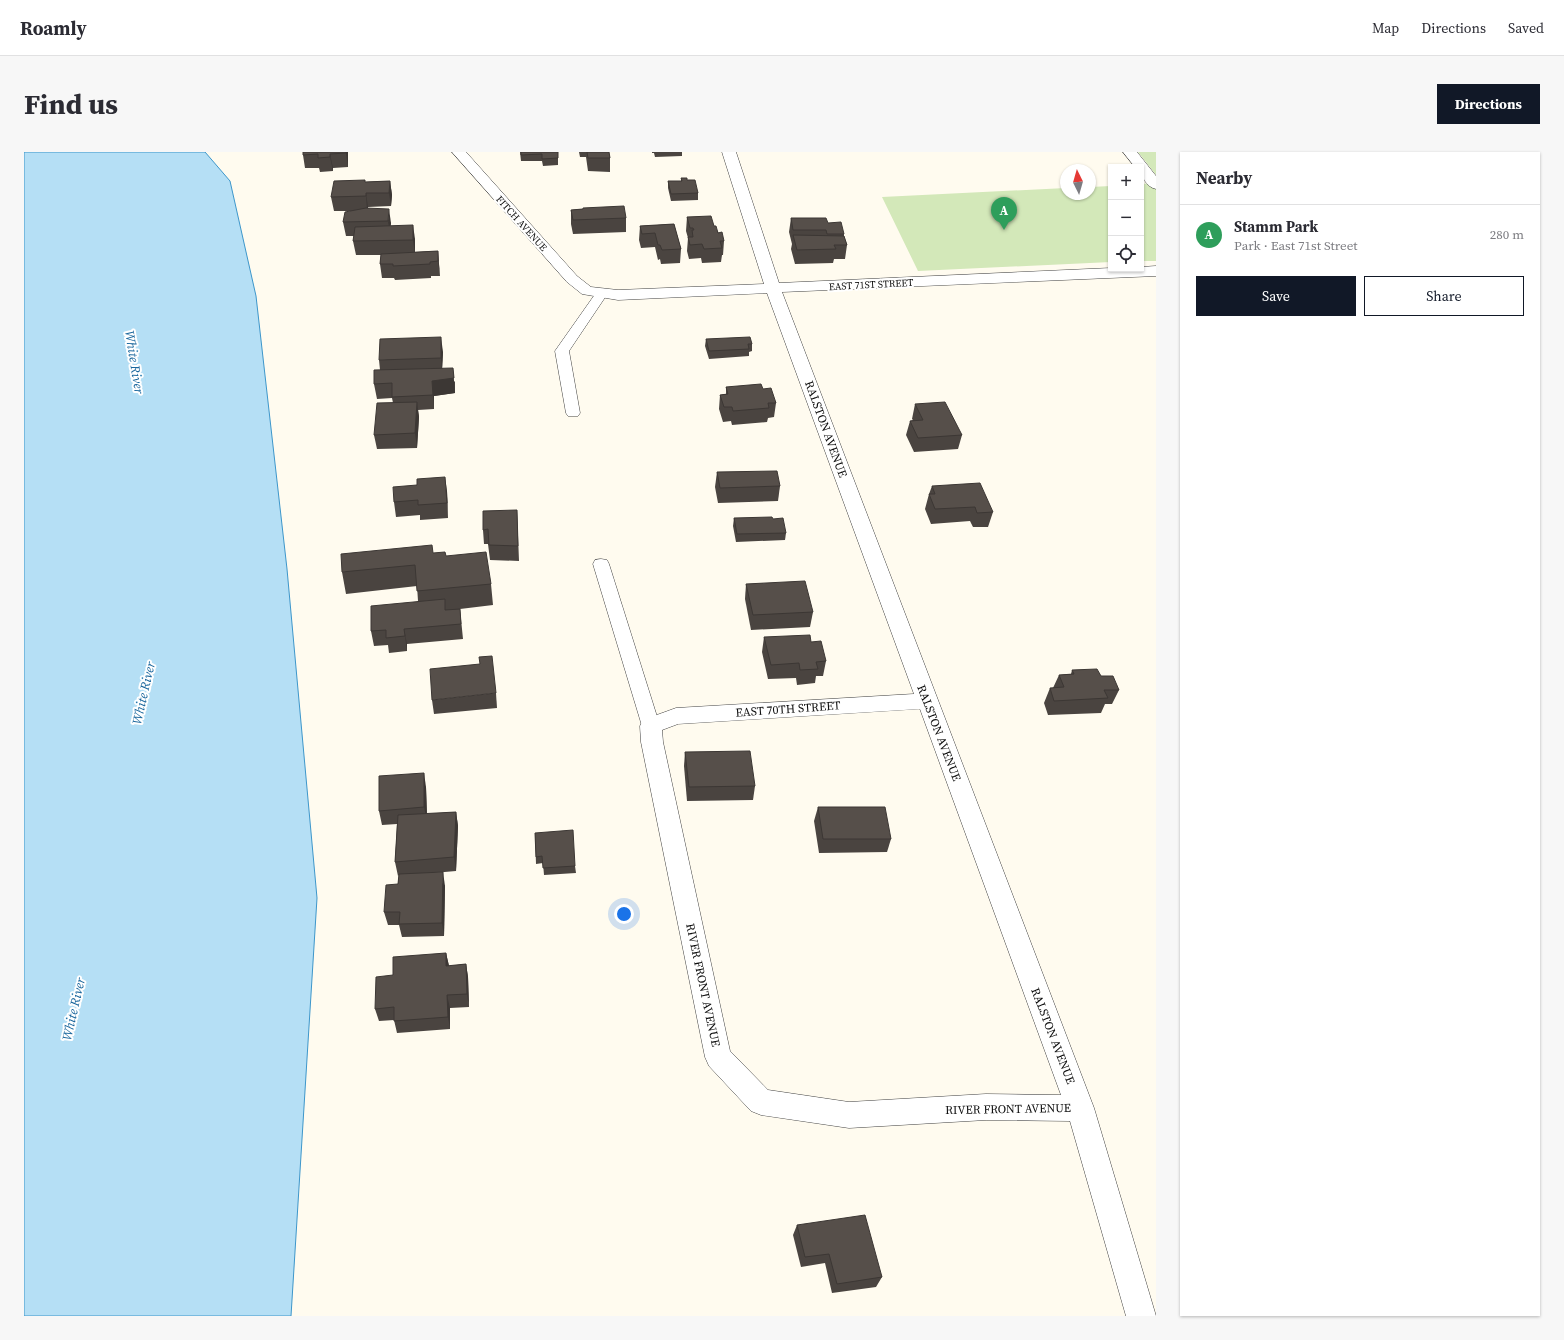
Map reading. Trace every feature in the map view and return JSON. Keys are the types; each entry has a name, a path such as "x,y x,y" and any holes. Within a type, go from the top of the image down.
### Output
{"street":[{"name":"FITCH AVENUE","path":"459,152 572,279 586,291"},
{"name":"RALSTON AVENUE","path":"729,152 773,289 1080,1108 1142,1316"},
{"path":"1130,152 1156,185"},
{"name":"EAST 71ST STREET","path":"586,291 618,295 1156,271"},
{"name":"EAST 70TH STREET","path":"651,726 676,716 927,701"},
{"name":"RIVER FRONT AVENUE","path":"651,726 652,742 718,1057 761,1102 849,1115 986,1107 1080,1108"}],"lane":[{"path":"573,413 562,351 602,293"},
{"path":"601,564 651,726"}],"green space":[{"path":"1138,152 1156,152 1156,175"},
{"path":"1156,183 1156,261 1144,261 1144,184"},
{"path":"1108,186 1108,262 918,271 882,197 1060,188 1060,200 1096,200 1096,187"}],"water":[{"name":"White River","path":"24,152 205,152 230,181 256,296 287,569 317,898 291,1316 24,1316"}],"building":[{"path":"303,152 346,153 330,154 330,157 318,158 318,154 303,155"},
{"path":"521,152 558,152 558,158 542,159 542,154 521,155"},
{"path":"587,152 609,152 610,158 588,158"},
{"path":"681,178 695,180 698,193 671,194 668,181 682,181"},
{"path":"365,180 365,182 390,181 389,193 366,193 366,196 331,197 334,181"},
{"path":"624,206 626,218 573,220 571,210 583,208"},
{"path":"366,208 389,209 388,221 343,222 345,212"},
{"path":"711,216 718,233 722,232 724,241 720,241 722,248 704,249 702,244 690,245 688,237 693,237 692,230 694,230 693,228 690,228 687,217"},
{"path":"791,218 826,218 828,223 841,222 844,234 827,234 826,230 793,230"},
{"path":"674,224 681,249 662,250 660,245 658,245 655,233 642,234 640,226"},
{"path":"413,225 413,240 353,241 355,227"},
{"path":"793,235 844,236 847,245 834,245 836,249 797,250"},
{"path":"438,251 438,261 430,262 430,264 393,266 393,264 380,264 381,254"},
{"path":"441,337 441,358 379,360 380,339"},
{"path":"750,337 752,344 748,344 749,349 709,351 706,339"},
{"path":"453,368 454,378 432,381 433,395 392,397 392,383 374,384 374,370"},
{"path":"761,384 763,389 771,388 776,403 768,403 769,408 733,411 732,407 724,407 720,395 728,394 726,387"},
{"path":"417,402 415,433 374,435 377,403"},
{"path":"945,402 962,435 918,438 910,421 923,420 915,404"},
{"path":"777,471 780,486 720,488 717,472"},
{"path":"445,477 447,503 418,505 418,500 394,502 393,487 417,485 417,479"},
{"path":"980,483 993,512 977,513 975,507 935,509 929,494 935,494 932,486"},
{"path":"517,510 518,546 489,545 488,529 483,530 483,511"},
{"path":"772,517 773,519 783,518 786,533 737,534 734,518"},
{"path":"432,545 433,553 445,552 446,556 486,552 491,584 417,591 415,565 342,572 341,554"},
{"path":"805,581 813,612 753,615 746,584"},
{"path":"445,599 445,610 460,609 461,624 404,629 405,636 386,638 386,630 371,631 371,606"},
{"path":"810,635 811,642 821,641 826,661 816,662 818,669 800,670 799,663 771,665 764,637"},
{"path":"492,656 496,693 432,700 430,669 480,664 479,657"},
{"path":"1097,669 1101,676 1113,676 1119,690 1104,690 1108,698 1054,701 1050,688 1064,687 1059,675 1074,674 1072,670"},
{"path":"750,751 755,786 689,787 685,752"},
{"path":"424,773 424,807 379,811 379,776"},
{"path":"818,807 885,807 891,839 823,839"},
{"path":"456,812 454,857 395,862 398,815"},
{"path":"573,830 575,866 543,868 542,856 536,857 535,833"},
{"path":"443,872 442,923 399,924 400,912 384,912 386,885 398,884 399,874"},
{"path":"446,953 446,966 466,964 467,994 447,995 448,1017 394,1021 394,1007 375,1009 376,977 393,975 393,957"},
{"path":"865,1215 882,1277 837,1284 829,1254 805,1257 797,1225"}],"place":[{"name":"Stamm Park","path":"1004,230"}]}
